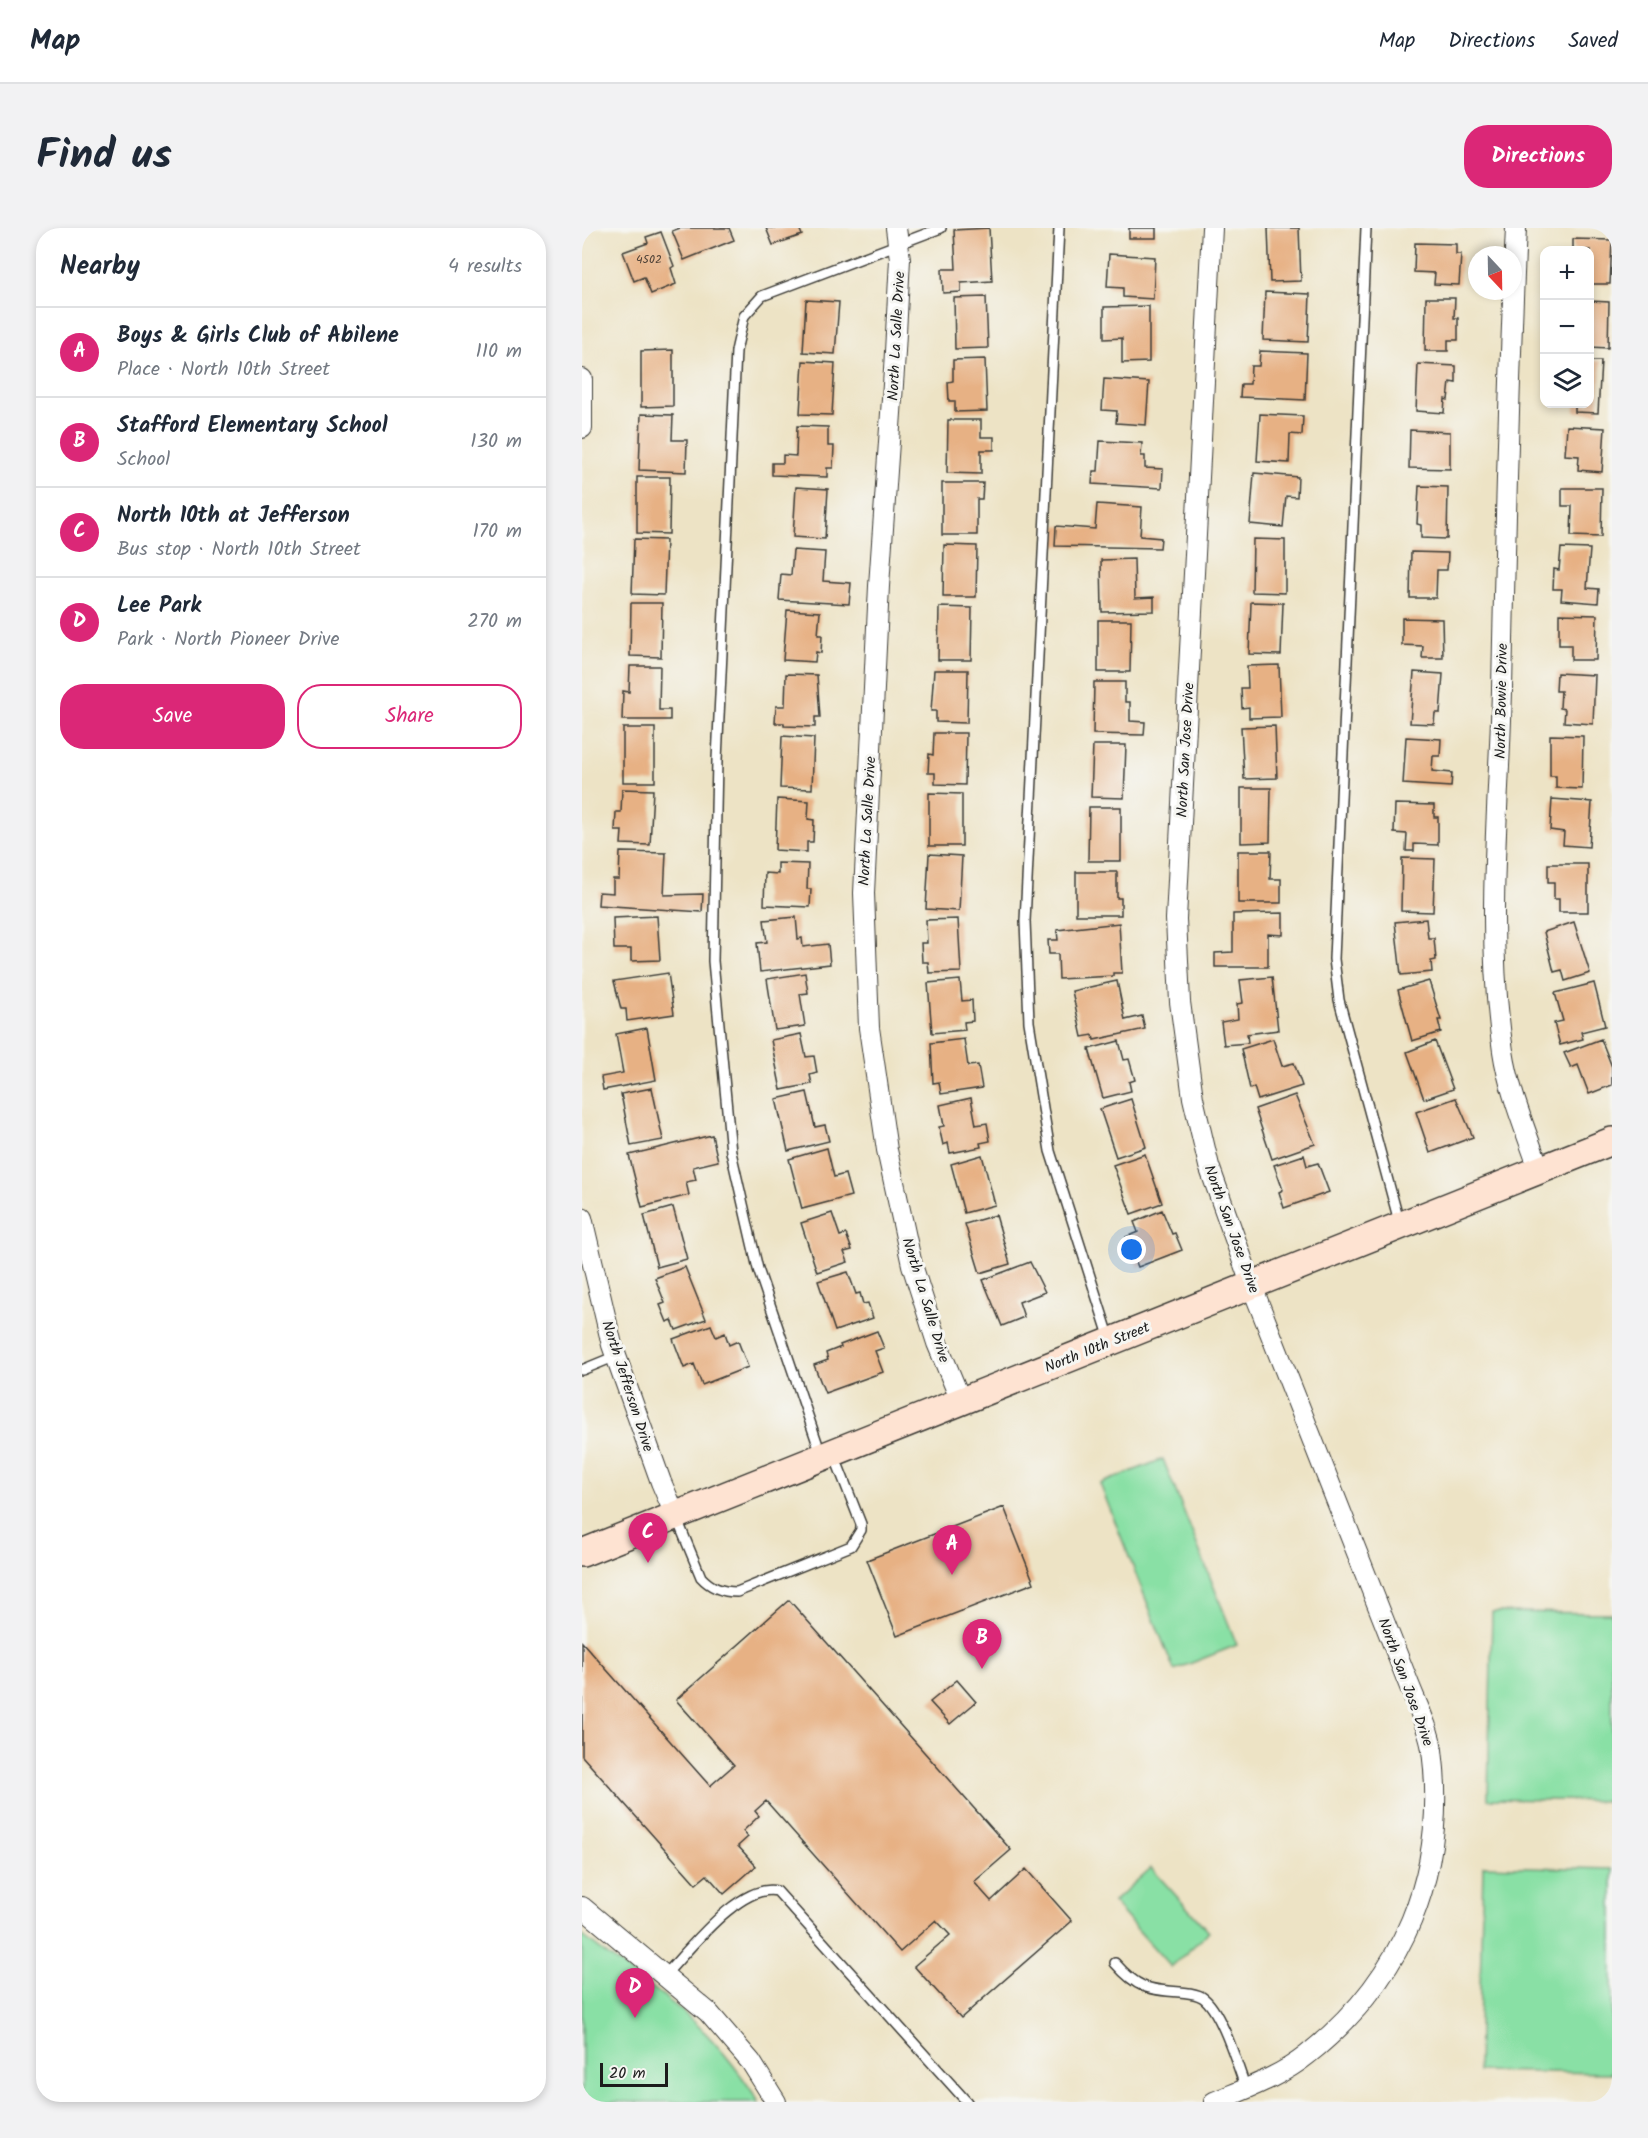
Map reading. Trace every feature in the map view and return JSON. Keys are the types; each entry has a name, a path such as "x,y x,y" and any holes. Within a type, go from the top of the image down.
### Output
{"main road":[{"name":"North 10th Street","path":"582,1553 1612,1141"}],"street":[{"name":"North San Jose Drive","path":"1212,228 1176,919 1180,1002 1193,1098 1209,1166 1251,1284 1408,1682 1432,1749 1434,1809 1430,1859 1409,1932 1379,1982 1306,2056 1246,2089 1214,2102"},
{"name":"North Bowie Drive","path":"1516,228 1509,373 1499,792 1494,891 1495,975 1503,1053 1539,1169"},
{"name":"North La Salle Drive","path":"897,237 895,359 879,586 864,893 869,1028 887,1150 912,1265 937,1344 962,1401"},
{"path":"582,379 582,428"},
{"name":"North Jefferson Drive","path":"582,1218 616,1356 661,1482 676,1517"},
{"path":"582,1907 708,2012 752,2062 776,2102"}],"lane":[{"path":"676,1517 702,1577 708,1584 727,1592 737,1592 851,1546 858,1539 861,1524 828,1455 758,1269 731,1152 712,961 718,749 736,351 744,316 762,296 897,237 941,228"},
{"path":"1059,228 1025,921 1029,1022 1050,1151 1111,1341"},
{"path":"1366,228 1334,958 1339,1000 1400,1225"},
{"path":"582,1370 616,1356"},
{"path":"665,1975 738,1902 767,1889 777,1892 967,2102"},
{"path":"1115,1963 1131,1982 1142,1988 1195,1994 1204,1998 1215,2012 1246,2089"}],"green space":[{"path":"1163,1459 1237,1645 1174,1670 1100,1484"},
{"path":"1492,1612 1612,1613 1612,1801 1488,1799"},
{"path":"1483,1866 1612,1869 1612,2073 1478,2071"},
{"path":"1151,1868 1209,1932 1171,1967 1113,1902"},
{"path":"582,1935 667,1999 706,2033 740,2074 759,2102 582,2102"}],"building":[{"path":"680,228 729,228 734,240 684,260 672,231"},
{"path":"766,228 799,228 802,235 773,245"},
{"path":"989,228 992,281 961,283 961,292 943,293 942,269 956,269 954,230"},
{"path":"1129,228 1156,228 1156,238 1129,238"},
{"path":"1268,228 1299,228 1301,281 1270,282"},
{"path":"661,232 674,266 671,268 676,284 651,294 644,277 634,281 623,252 648,243 646,237"},
{"path":"1573,239 1612,240 1610,284 1594,284 1594,246 1573,246"},
{"path":"1415,243 1456,244 1456,254 1461,254 1459,285 1434,284 1435,273 1414,272"},
{"path":"1109,254 1155,257 1153,299 1123,297 1123,288 1107,287"},
{"path":"1265,292 1310,294 1308,342 1263,340"},
{"path":"986,297 988,348 955,349 954,298"},
{"path":"1426,298 1455,298 1454,318 1458,318 1458,340 1448,340 1448,351 1425,351"},
{"path":"806,300 839,302 835,354 803,352"},
{"path":"1594,301 1609,302 1608,348 1594,347"},
{"path":"1149,306 1149,362 1122,363 1122,338 1104,339 1104,307"},
{"path":"673,350 673,406 641,407 641,351"},
{"path":"1260,351 1307,353 1305,400 1240,397 1241,384 1250,384 1251,366 1259,366"},
{"path":"985,359 987,411 955,412 955,401 949,401 948,382 953,381 953,360"},
{"path":"803,361 835,363 832,415 800,414"},
{"path":"1594,361 1601,361 1598,413 1575,412 1575,408 1594,408"},
{"path":"1418,364 1456,366 1456,383 1450,382 1444,413 1416,411"},
{"path":"1104,379 1149,382 1146,425 1116,423 1117,411 1102,410"},
{"path":"641,414 673,415 672,440 687,440 686,472 639,470"},
{"path":"1260,414 1303,416 1302,435 1290,434 1289,463 1257,461"},
{"path":"948,420 981,420 981,437 994,437 994,450 981,450 981,474 947,473"},
{"path":"797,426 828,427 828,446 834,446 833,468 827,468 827,477 772,475 772,463 783,463 783,455 796,456"},
{"path":"1567,426 1605,428 1602,472 1578,470 1579,456 1565,455"},
{"path":"1410,430 1450,432 1450,469 1409,468"},
{"path":"1100,441 1142,443 1141,456 1145,456 1145,468 1163,469 1162,488 1092,484 1093,471 1098,471"},
{"path":"1254,473 1298,477 1297,497 1286,496 1283,527 1250,524"},
{"path":"637,477 670,477 669,534 637,533"},
{"path":"942,483 983,483 982,499 977,499 977,535 942,535"},
{"path":"1419,486 1448,487 1447,539 1421,538 1421,525 1417,524"},
{"path":"796,487 828,489 825,539 793,537"},
{"path":"1562,488 1602,488 1601,537 1571,536 1572,506 1562,506"},
{"path":"1097,504 1142,507 1140,536 1161,538 1160,548 1055,546 1056,526 1095,529"},
{"path":"634,539 666,540 664,595 632,594"},
{"path":"1253,539 1285,540 1285,593 1252,592"},
{"path":"944,545 977,546 976,597 943,597"},
{"path":"1561,548 1590,549 1587,588 1599,589 1598,603 1561,600 1562,589 1553,589 1554,569 1559,570"},
{"path":"793,550 825,552 823,581 851,583 849,604 779,600 781,574 791,575"},
{"path":"1411,552 1448,553 1447,570 1437,570 1436,598 1410,598"},
{"path":"1134,559 1135,598 1154,597 1154,611 1102,612 1101,560"},
{"path":"1251,602 1283,603 1281,655 1249,654"},
{"path":"631,603 662,603 661,657 630,656"},
{"path":"939,607 972,608 971,660 938,660"},
{"path":"787,610 820,612 818,635 822,635 821,653 816,652 815,662 783,660"},
{"path":"1559,614 1597,615 1596,660 1571,660 1571,645 1559,645"},
{"path":"1402,618 1442,619 1443,658 1422,658 1423,646 1402,645"},
{"path":"1098,620 1131,620 1130,672 1098,672"},
{"path":"1279,665 1281,717 1249,718 1249,707 1242,708 1241,688 1248,688 1247,666"},
{"path":"630,666 660,666 659,710 670,710 670,720 622,720 623,691 629,692"},
{"path":"934,670 968,670 967,723 936,722 936,711 931,711"},
{"path":"1414,672 1443,674 1440,713 1435,713 1434,724 1410,723"},
{"path":"1557,673 1595,675 1593,724 1564,722 1565,709 1560,708 1561,691 1556,691"},
{"path":"786,674 817,675 820,717 815,717 815,727 784,726 784,723 775,723 776,706 785,706"},
{"path":"1094,682 1125,682 1125,702 1130,702 1130,721 1145,722 1144,735 1093,734"},
{"path":"1275,726 1277,778 1244,779 1241,727"},
{"path":"623,728 655,728 655,782 623,782"},
{"path":"934,733 966,733 965,785 935,784 935,773 928,773 929,754 933,755"},
{"path":"1550,735 1583,736 1582,789 1556,788 1556,776 1550,776"},
{"path":"782,736 814,738 812,789 780,788"},
{"path":"1406,737 1441,739 1440,756 1433,756 1432,771 1452,773 1451,787 1403,784"},
{"path":"1093,745 1126,745 1124,798 1091,797"},
{"path":"1241,788 1271,788 1270,842 1241,843"},
{"path":"622,789 653,790 650,845 621,844 622,831 615,831 616,812 621,812"},
{"path":"929,793 962,794 962,846 929,846"},
{"path":"777,799 809,801 808,819 814,820 813,842 807,842 807,852 775,850"},
{"path":"1552,799 1592,802 1589,847 1563,845 1564,832 1550,830"},
{"path":"1395,804 1434,805 1434,817 1438,817 1438,845 1414,844 1414,851 1406,851 1407,834 1394,833"},
{"path":"1089,807 1121,807 1121,861 1088,861"},
{"path":"1238,851 1271,851 1270,879 1281,879 1281,903 1238,903"},
{"path":"620,852 666,853 664,895 703,894 702,912 598,905 599,892 613,893 613,879 619,879"},
{"path":"929,854 962,856 959,911 926,909"},
{"path":"1402,858 1435,859 1433,912 1401,911"},
{"path":"778,863 808,864 807,889 811,889 810,907 764,905 765,873 778,874"},
{"path":"1548,864 1588,864 1588,912 1559,912 1559,899 1554,899 1554,882 1548,882"},
{"path":"1076,872 1117,872 1117,898 1121,898 1121,915 1076,915"},
{"path":"1283,913 1283,935 1268,934 1268,967 1215,967 1215,953 1233,952 1233,914"},
{"path":"657,916 660,960 631,961 631,949 614,949 613,918"},
{"path":"796,917 798,939 802,938 803,947 828,944 830,964 760,972 757,943 767,942 764,920"},
{"path":"958,919 961,972 929,973 928,962 922,962 921,943 927,943 926,920"},
{"path":"1426,919 1428,938 1434,938 1436,960 1431,961 1432,972 1401,975 1395,922"},
{"path":"1574,922 1590,973 1565,981 1562,970 1554,972 1544,932"},
{"path":"1119,923 1122,973 1113,973 1113,976 1059,979 1058,954 1049,954 1048,940 1058,940 1057,930"},
{"path":"668,973 674,1014 627,1021 626,1009 621,1009 614,981"},
{"path":"805,973 808,993 800,994 805,1026 775,1030 767,979"},
{"path":"1272,977 1278,1030 1247,1034 1248,1043 1224,1045 1221,1022 1238,1019 1237,1004 1243,1003 1240,980"},
{"path":"960,980 962,1001 972,1000 973,1021 964,1022 965,1030 932,1033 928,983"},
{"path":"1117,981 1125,1020 1142,1016 1145,1029 1094,1040 1093,1035 1082,1037 1072,991"},
{"path":"1429,981 1441,1020 1438,1020 1441,1032 1412,1041 1398,990"},
{"path":"1594,983 1605,1026 1581,1032 1583,1039 1560,1045 1554,1023 1563,1021 1555,993"},
{"path":"647,1028 656,1080 603,1090 601,1077 623,1073 616,1034"},
{"path":"801,1034 806,1057 814,1056 817,1073 810,1075 812,1084 781,1090 771,1040"},
{"path":"964,1039 968,1066 978,1065 982,1088 941,1094 939,1082 933,1083 931,1043"},
{"path":"1273,1039 1282,1066 1294,1063 1302,1086 1258,1100 1254,1087 1250,1089 1241,1049"},
{"path":"1601,1039 1612,1067 1612,1085 1589,1094 1578,1065 1571,1068 1564,1053"},
{"path":"1119,1041 1124,1060 1129,1059 1135,1080 1129,1082 1131,1091 1103,1098 1089,1049"},
{"path":"1435,1041 1453,1089 1424,1099 1407,1052"},
{"path":"652,1088 663,1140 631,1146 621,1094"},
{"path":"807,1092 815,1127 825,1125 829,1141 788,1151 776,1099"},
{"path":"1295,1095 1315,1144 1272,1159 1255,1109"},
{"path":"971,1098 976,1125 987,1123 990,1141 980,1143 981,1147 950,1153 948,1143 943,1145 939,1127 944,1126 940,1105"},
{"path":"1456,1098 1473,1137 1430,1153 1416,1112"},
{"path":"1131,1099 1146,1147 1116,1157 1100,1109"},
{"path":"712,1135 718,1161 693,1167 696,1180 686,1182 689,1195 642,1207 629,1155"},
{"path":"827,1148 834,1177 845,1174 851,1196 802,1209 789,1159"},
{"path":"1145,1154 1162,1203 1131,1214 1113,1165"},
{"path":"982,1155 995,1205 964,1213 951,1164"},
{"path":"1304,1155 1307,1166 1318,1163 1329,1192 1284,1208 1279,1192 1283,1190 1274,1165"},
{"path":"673,1207 687,1259 657,1267 644,1215"},
{"path":"1162,1210 1182,1250 1138,1267 1126,1237 1138,1232 1134,1222"},
{"path":"832,1213 840,1236 846,1234 852,1250 844,1252 848,1262 817,1272 801,1223"},
{"path":"996,1215 1010,1264 980,1273 965,1224"},
{"path":"1030,1262 1045,1292 1019,1302 1024,1317 1002,1326 983,1280"},
{"path":"685,1267 706,1319 676,1330 672,1320 667,1322 660,1305 665,1303 655,1278"},
{"path":"848,1272 856,1294 860,1293 863,1304 868,1303 873,1318 835,1331 818,1281"},
{"path":"711,1325 716,1337 725,1333 729,1345 738,1341 748,1367 702,1385 694,1364 684,1368 673,1339"},
{"path":"877,1331 884,1348 875,1351 883,1372 825,1393 814,1365 828,1360 826,1353 841,1347 840,1345"},
{"path":"1004,1507 1034,1583 897,1636 867,1560"},
{"path":"789,1600 1011,1850 974,1882 991,1901 1026,1869 1072,1921 961,2018 914,1966 950,1935 936,1920 900,1952 766,1801 755,1811 759,1816 743,1831 748,1837 738,1846 756,1866 724,1894 707,1875 696,1884 582,1756 582,1642 710,1786 734,1765 676,1700"},
{"path":"957,1680 976,1702 950,1724 930,1702"}],"place":[{"name":"North 10th at Jefferson","path":"648,1563"},
{"name":"Boys & Girls Club of Abilene","path":"952,1575"},
{"name":"Stafford Elementary School","path":"982,1669"},
{"name":"Lee Park","path":"635,2018"}]}
